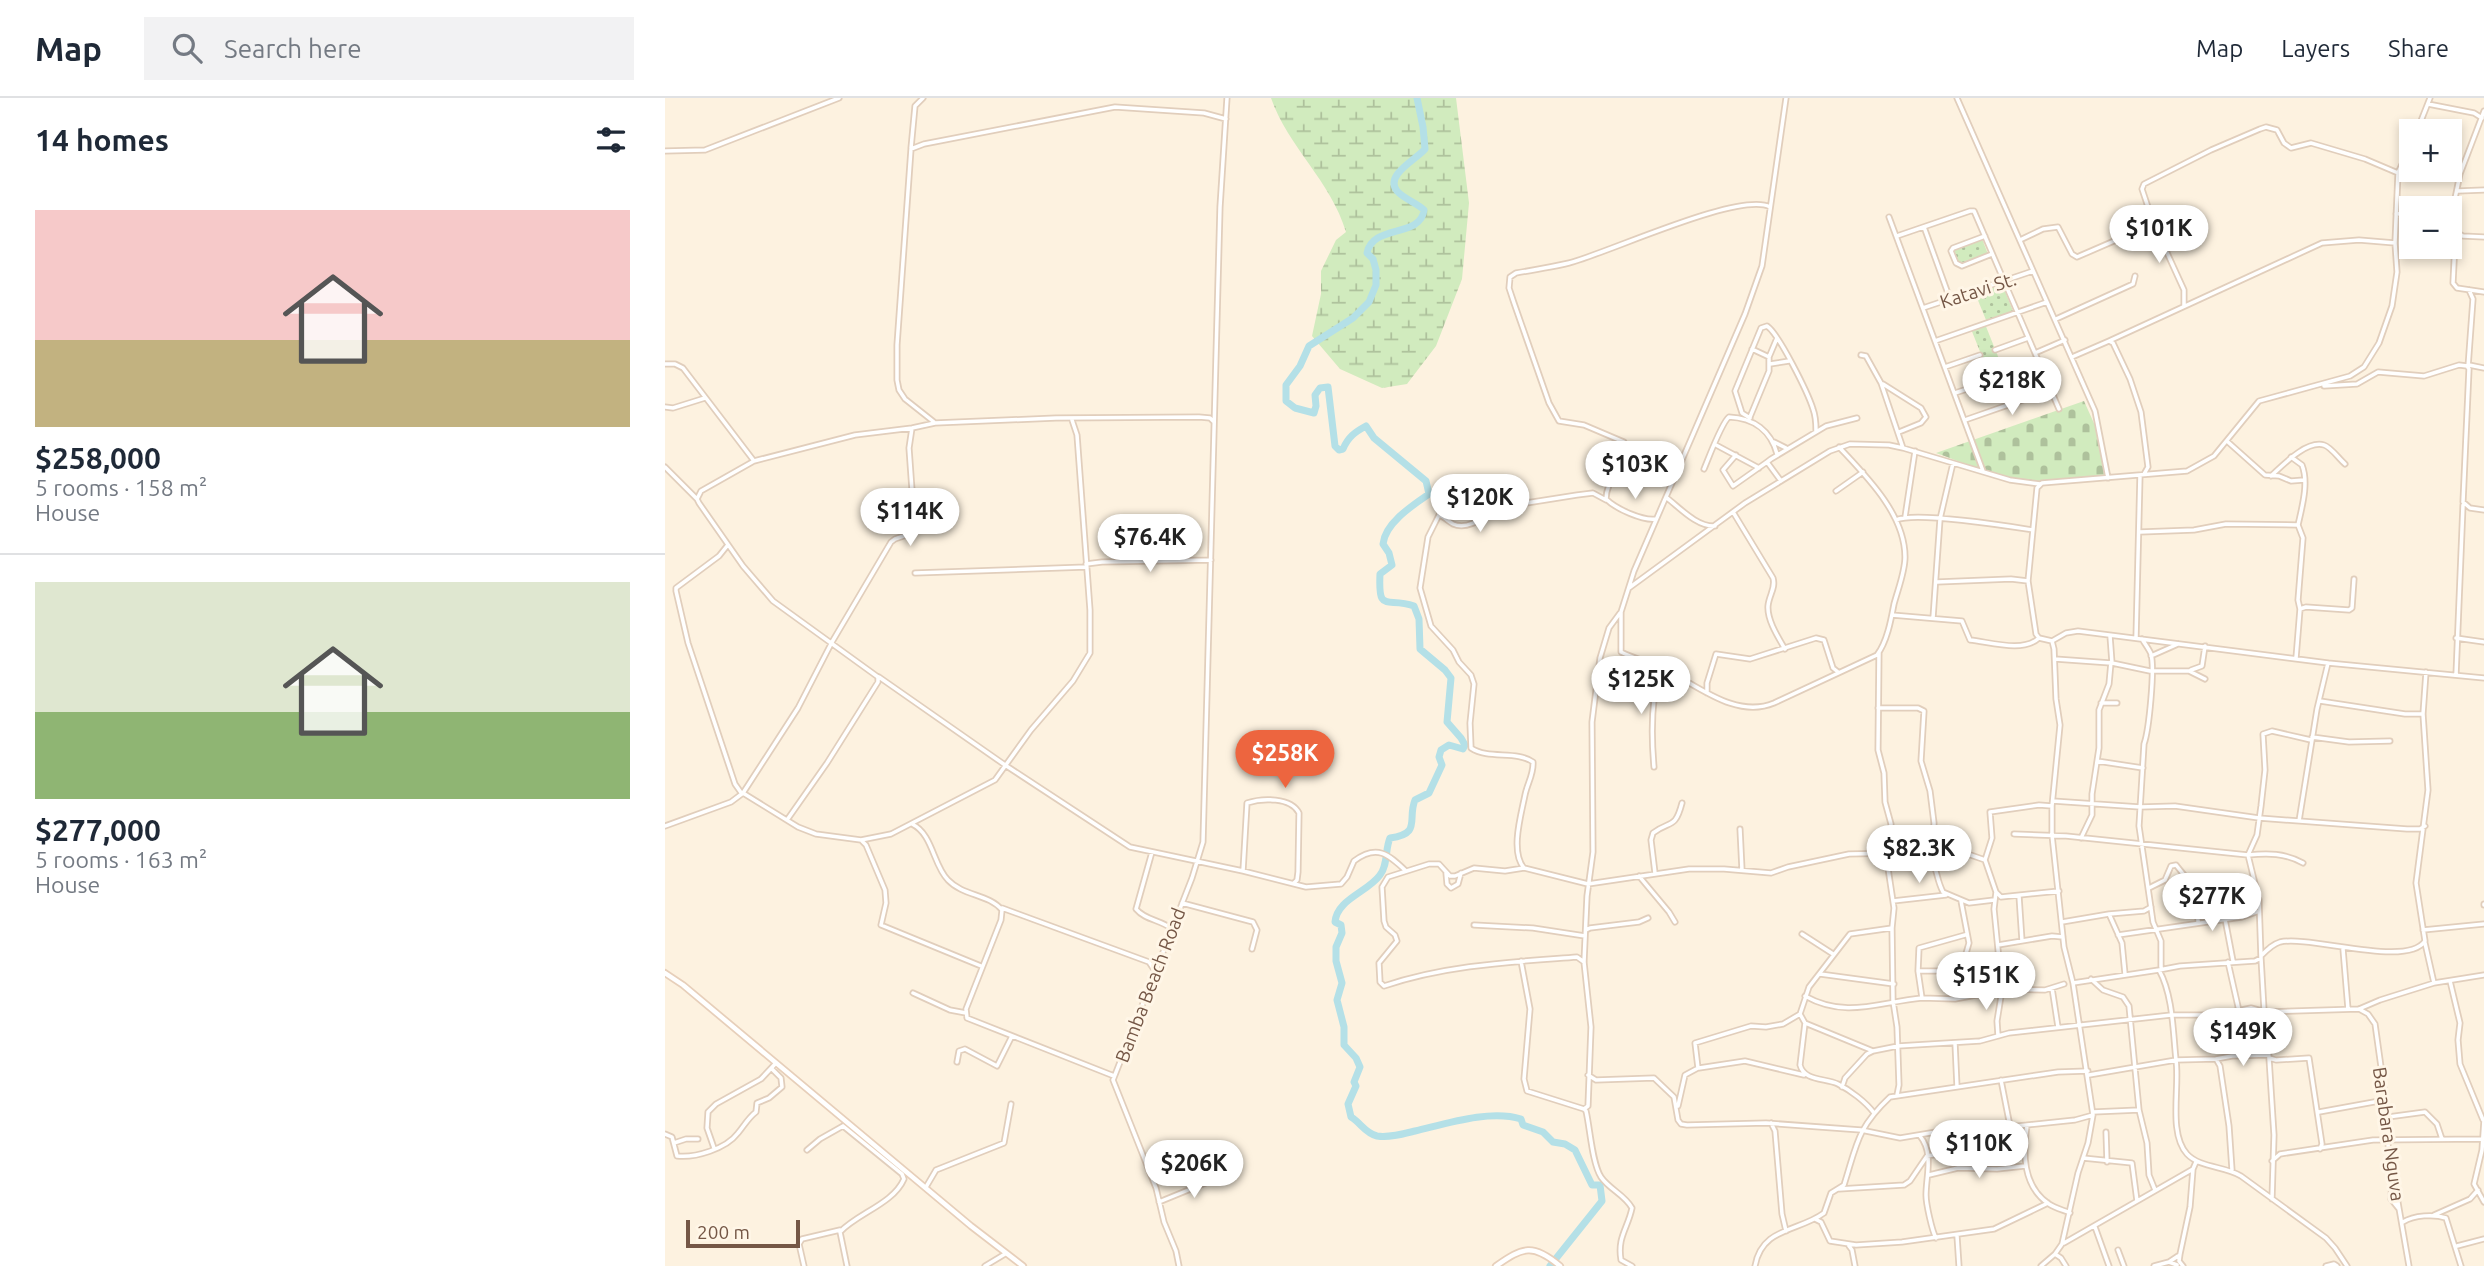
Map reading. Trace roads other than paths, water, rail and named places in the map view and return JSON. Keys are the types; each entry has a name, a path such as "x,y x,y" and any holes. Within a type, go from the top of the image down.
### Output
{"main road":[{"path":"665,973 776,1063 845,1124 1023,1266"},
{"path":"1496,1266 1512,1254 1522,1251 1538,1251 1558,1265"}],"street":[{"path":"665,151 705,150 839,98"},
{"name":"Bamba Beach Road","path":"1179,1266 1159,1202 1114,1084 1114,1076 1203,842 1213,422 1220,207 1227,98"},
{"path":"1786,98 1762,266 1745,314 1627,589 1621,612 1622,641 1629,655 1737,706 1767,706 1879,652"},
{"path":"1957,98 2097,416 2108,478"},
{"path":"2422,119 2430,98"},
{"path":"919,99 914,114 911,149 897,380 905,399 935,423"},
{"path":"2428,104 2474,113 2482,118"},
{"path":"911,149 923,144 1115,107 1204,113 1226,119"},
{"path":"2456,196 2460,174 2484,111"},
{"path":"1627,589 1733,512 1839,447 1850,444 1903,448 2010,480 2040,484 2187,471 2214,456 2259,401 2359,372 2370,359 2379,343 2394,297 2399,173 2365,159 2311,143 2291,148 2284,143 2277,130 2266,127 2211,150 2144,184 2142,189 2153,222 2184,290 2184,306"},
{"path":"2458,191 2484,190"},
{"path":"1607,500 1608,488 1624,451 1624,442 1589,426 1563,422 1556,418 1509,288 1510,277 1516,273 1591,256 1710,213 1753,205 1764,204 1770,207"},
{"path":"1897,236 1971,211 1974,213 2059,409"},
{"path":"1889,217 1984,473"},
{"path":"2020,240 2043,229 2058,227 2072,254 2077,257 2153,222"},
{"path":"1924,227 1950,299"},
{"path":"1985,236 1951,251 1956,263 1962,266 1992,254"},
{"path":"2462,236 2484,237"},
{"path":"2072,357 2322,243 2359,240 2395,243"},
{"path":"2454,259 2453,283 2457,288 2484,292"},
{"name":"Katavi St.","path":"1923,308 2033,271"},
{"path":"2056,319 2133,284 2136,276"},
{"path":"2456,675 2473,299 2469,290"},
{"path":"1935,341 2047,302"},
{"path":"1777,454 1774,443 1761,427 1742,413 1735,391 1763,326 1773,330 1813,407 1816,431"},
{"path":"1749,419 1770,365 1769,356 1777,338"},
{"path":"1995,350 2028,338"},
{"path":"2035,353 2065,340"},
{"path":"2109,341 2113,343 2130,379 2141,412 2148,467 2142,475 2136,638"},
{"path":"1752,349 1769,356"},
{"path":"1861,355 1866,356 1881,383 1903,448"},
{"path":"1945,367 1980,355"},
{"path":"1770,365 1789,361"},
{"path":"665,364 675,364 683,368 754,461"},
{"path":"1955,393 2040,364"},
{"path":"2320,385 2357,384 2378,372 2424,376 2459,365 2484,368"},
{"path":"1881,383 1921,408 1926,417 1921,423 1899,432"},
{"path":"1965,420 2051,390"},
{"path":"665,407 673,408 705,398"},
{"path":"697,499 701,491 754,461 855,435 935,423 1199,417 1210,418 1213,422"},
{"path":"1704,469 1726,418 1749,419"},
{"path":"1735,455 1723,470 1731,485 1816,431 1840,421 1857,418"},
{"path":"728,545 676,588 676,591 687,641 735,784 743,794 816,834 861,840 879,838 912,824 995,780 1089,657 1090,610 1077,435 1071,419"},
{"path":"665,826 731,802 743,794 798,708 832,642 891,542 915,532 909,448 912,428"},
{"path":"2228,442 2265,475 2279,476 2291,481 2304,480"},
{"path":"1774,443 1786,448"},
{"path":"1716,445 1759,468"},
{"path":"2271,476 2291,457 2304,450 2324,445 2345,464"},
{"path":"1839,447 1876,488 1895,521 1905,559 1892,615 1879,652 1878,708 1878,750 1884,773 1885,802 1891,824 1888,855 1893,901 1893,1001 1897,1027 1899,1085 1897,1095"},
{"path":"1905,517 1915,451"},
{"path":"2291,457 2302,465 2304,480 2303,504 2298,525 2303,538 2295,657"},
{"path":"1767,462 1781,481"},
{"path":"1933,618 1940,519 1953,463"},
{"path":"665,467 697,499 760,588 773,601 1005,765 1130,847 1313,887 1341,884 1354,861 1377,852 1387,854 1406,871"},
{"path":"1836,491 1863,472"},
{"path":"2039,638 2031,612 2028,581 2037,488 2040,484"},
{"path":"1524,868 1518,861 1516,851 1533,762 1522,757 1503,757 1471,748 1470,723 1474,684 1471,675 1459,662 1453,650 1431,626 1420,588 1428,537 1439,515 1462,526 1482,520 1490,513 1501,515 1520,503 1593,493 1617,507 1650,520 1656,519"},
{"path":"1667,498 1697,521 1707,526 1715,526"},
{"path":"2463,502 2470,508 2484,510"},
{"path":"1733,512 1773,578 1775,586 1769,602 1769,613 1785,649"},
{"path":"1895,521 1905,517 1940,519 2033,530"},
{"path":"1650,520 1653,526"},
{"path":"2140,532 2194,530 2213,525 2298,525"},
{"path":"915,573 1086,566 1102,562 1211,559"},
{"path":"1937,582 2011,579 2028,581"},
{"path":"2300,609 2306,607 2350,610 2354,579"},
{"path":"1584,1110 1588,1105 1591,1027 1584,962 1588,884 1593,852 1592,735 1598,670 1609,628 1621,612"},
{"path":"1892,615 1962,621 1971,640 2017,645 2027,645 2039,638 2052,641 2072,631 2328,663 2484,678"},
{"path":"2081,838 2092,815 2098,717 2109,684 2110,636"},
{"path":"1707,693 1707,683 1716,654 1750,659 1821,638 1837,672"},
{"path":"2456,638 2484,642"},
{"path":"2142,639 2151,656 2150,709 2140,807 2142,844 2161,941 2160,969 2171,1015 2176,1060 2178,1141 2185,1153 2196,1161 2232,1170 2326,1238 2347,1266"},
{"path":"2041,1266 2062,1244 2093,1113 2089,1073 2063,937 2052,835 2060,725 2052,641"},
{"path":"2151,656 2180,643"},
{"path":"2055,659 2111,663 2150,671 2189,671 2202,666 2205,646"},
{"path":"2299,821 2311,739 2328,663"},
{"path":"1654,767 1655,685 1660,668"},
{"path":"2189,671 2205,679"},
{"path":"2426,672 2423,714 2428,790 2416,883 2434,983"},
{"path":"787,820 856,719 879,677"},
{"path":"2320,701 2423,714"},
{"path":"2101,703 2117,703"},
{"path":"1878,708 1922,708 1924,711 1921,761 1930,791 1934,823 1931,853 1943,892 1969,903 1994,900"},
{"path":"2272,1199 2274,1135 2259,900 2248,855 2253,847 2259,818 2265,770 2263,734 2272,731 2349,743 2390,741"},
{"path":"2097,761 2143,768"},
{"path":"1243,871 1247,803 1269,800 1289,803 1296,806 1299,813 1298,877 1293,884"},
{"path":"1655,873 1651,840 1653,833 1671,825 1677,818 1682,803"},
{"path":"1998,1036 1997,1021 2002,990 1994,900 1996,892 1985,860 1992,838 1990,812 2053,804 2175,806 2259,818 2423,829"},
{"path":"912,824 923,834 949,881 966,892 1149,962 1155,973"},
{"path":"1740,829 1742,870"},
{"path":"2014,834 2052,835 2248,855 2285,855 2303,863"},
{"path":"861,840 866,845 885,890 886,903 881,925 982,966"},
{"path":"1152,852 1136,909 1144,916 1172,929"},
{"path":"1446,873 1455,876 1474,868 1505,871 1524,868 1588,884 1689,869 1771,873 1849,854 1965,853 1985,860"},
{"path":"1461,873 1458,884 1451,888 1447,884 1444,866 1439,864 1429,864 1388,877 1382,887 1384,921 1397,941 1380,963 1381,984 1384,986 1429,973 1521,961 1577,957 1584,962"},
{"path":"2149,888 2165,880 2172,864 2176,865 2188,880 2197,886 2198,922"},
{"path":"1639,876 1675,922"},
{"path":"1996,892 2004,898 2059,891"},
{"path":"1893,901 1949,894"},
{"path":"2019,896 2022,942"},
{"path":"1961,901 1965,935 1969,943 1961,971 1971,996"},
{"path":"1182,903 1253,922 1257,930 1252,949"},
{"path":"2062,922 2144,911 2150,909 2152,904"},
{"path":"1000,907 1003,913 966,1013 970,1020 1114,1076"},
{"path":"2118,935 2242,917 2259,911"},
{"path":"2109,914 2123,943 2125,974"},
{"path":"1585,934 1590,928 1639,922 1648,918"},
{"path":"2225,919 2239,1011"},
{"path":"2423,930 2484,924"},
{"path":"1473,925 1585,934"},
{"path":"1697,1069 1694,1045 1697,1041 1751,1026 1783,1024 1800,1014 1805,996 1850,933 1892,928"},
{"path":"1802,934 1833,954"},
{"path":"1921,998 1919,948 1965,935"},
{"path":"1998,945 2052,936 2063,937"},
{"path":"2073,983 2160,969 2255,961 2271,947 2285,942 2303,941 2343,949 2403,950 2419,947 2425,941"},
{"path":"2343,949 2348,1010"},
{"path":"1521,961 1530,1009 1524,1079 1527,1091 1587,1111 1598,1171 1615,1193 1629,1202 1632,1208 1623,1228 1619,1250 1621,1260 1632,1266"},
{"path":"1918,971 1961,971"},
{"path":"1819,974 1894,984"},
{"path":"1842,1087 1845,1078 1873,1051 1898,1046 1955,1043 2171,1015 2217,1015 2251,1008 2265,1011 2359,1009 2434,983 2484,975"},
{"path":"2091,979 2103,990 2127,1001 2140,1096 2139,1110 2147,1143 2149,1175 2155,1190"},
{"path":"2450,981 2460,1023 2460,1064 2484,1120 2474,1184 2484,1202"},
{"path":"1805,996 1829,1007 1859,1009 1893,1001 1955,999 2002,990 2045,990 2064,984"},
{"path":"2052,988 2058,1028"},
{"path":"913,993 950,1010 966,1013"},
{"name":"Barabara Nguva","path":"2359,1009 2368,1014 2375,1024 2388,1117 2388,1139 2409,1266"},
{"path":"1800,1014 1805,1023 1800,1065 1801,1071 1806,1075"},
{"path":"1805,1023 1873,1051"},
{"path":"957,1062 959,1051 965,1049 997,1066 1012,1036"},
{"path":"1955,1043 1957,1087"},
{"path":"1755,1266 1759,1251 1766,1242 1824,1213 1831,1193 1844,1185 1861,1130 1890,1097 1897,1095 1934,1092 2058,1072 2089,1073 2160,1065 2176,1060 2232,1056 2268,1056 2276,1060 2309,1058 2322,1144 2320,1149"},
{"path":"2216,1059 2220,1066 2229,1126 2232,1170"},
{"path":"1677,1107 1685,1076 1697,1069 1745,1061 1806,1075 1842,1087 1874,1113"},
{"path":"714,1148 707,1128 708,1112 716,1104 761,1079 776,1063"},
{"path":"665,1134 672,1137 677,1156 680,1157 698,1155 724,1144 735,1136 756,1112 757,1103 769,1098 782,1087 781,1078 772,1069"},
{"path":"1588,1075 1596,1080 1608,1081 1654,1078 1674,1097 1681,1124 1771,1123 1861,1130 1891,1137 2075,1120 2093,1113 2139,1110"},
{"path":"2001,1080 2010,1126"},
{"path":"2318,1112 2385,1100"},
{"path":"926,1188 936,1170 1005,1143 1011,1104"},
{"path":"2388,1117 2425,1112 2437,1124 2442,1139"},
{"path":"1771,1123 1775,1131 1782,1214 1786,1231"},
{"path":"804,1266 799,1244 802,1239 842,1230 886,1200 904,1179 845,1124 807,1150"},
{"path":"2028,1124 2025,1166 2038,1194 2048,1203 2070,1213"},
{"path":"1839,1189 1904,1185 1910,1181 1927,1156 1950,1152 1969,1131"},
{"path":"2106,1132 2107,1162"},
{"path":"1920,1136 1924,1142 1929,1175 1925,1196 1936,1238"},
{"path":"674,1143 698,1139"},
{"path":"2272,1161 2280,1154 2388,1139 2483,1139"},
{"path":"2322,1144 2326,1148"},
{"path":"2083,1158 2133,1164 2137,1201"},
{"path":"2169,1262 2179,1264 2196,1161"},
{"path":"1929,1175 1958,1168 1997,1169 2025,1166"},
{"path":"2062,1244 2193,1169"},
{"path":"1159,1202 1220,1177"},
{"path":"2432,1216 2470,1199 2478,1190"},
{"path":"1815,1219 1821,1222 1830,1241 1847,1244 1936,1238 1994,1229 2048,1203"},
{"path":"2403,1222 2410,1218 2446,1218 2457,1246 2461,1266"},
{"path":"2095,1227 2109,1266"},
{"path":"842,1230 839,1235 848,1266"},
{"path":"1957,1236 1959,1266"},
{"path":"2457,1246 2484,1239"},
{"path":"1847,1244 1852,1250 1855,1266"},
{"path":"2118,1250 2124,1266"},
{"path":"985,1266 1005,1254"},
{"path":"2055,1254 2066,1266"},
{"path":"2154,1266 2169,1262 2179,1254"},
{"path":"2326,1266 2337,1266"}],"waterway":[{"path":"1417,98 1425,149 1398,173 1394,185 1400,194 1424,210 1421,219 1406,228 1386,234 1371,244 1367,253 1373,259 1376,285 1369,302 1353,318 1309,346 1300,366 1286,385 1286,401 1295,408 1314,413 1315,395 1320,388 1328,387 1335,446 1339,450 1343,449 1352,435 1366,426 1374,438 1426,481 1429,494 1401,515 1385,536 1383,544 1392,565 1380,574 1381,595 1386,602 1414,606 1419,619 1420,649 1451,678 1447,722 1465,745 1463,749 1449,745 1441,750 1439,757 1442,765 1429,793 1415,800 1410,829 1400,836 1390,838 1380,875 1341,907 1337,914 1335,922 1341,925 1342,933 1336,947 1336,961 1342,983 1337,1000 1344,1027 1344,1045 1360,1067 1348,1104 1351,1117 1369,1133 1377,1136 1396,1135 1468,1119 1509,1116 1521,1119 1523,1125 1543,1132 1553,1142 1565,1144 1575,1150 1592,1185 1600,1185 1602,1201 1550,1266"}]}
